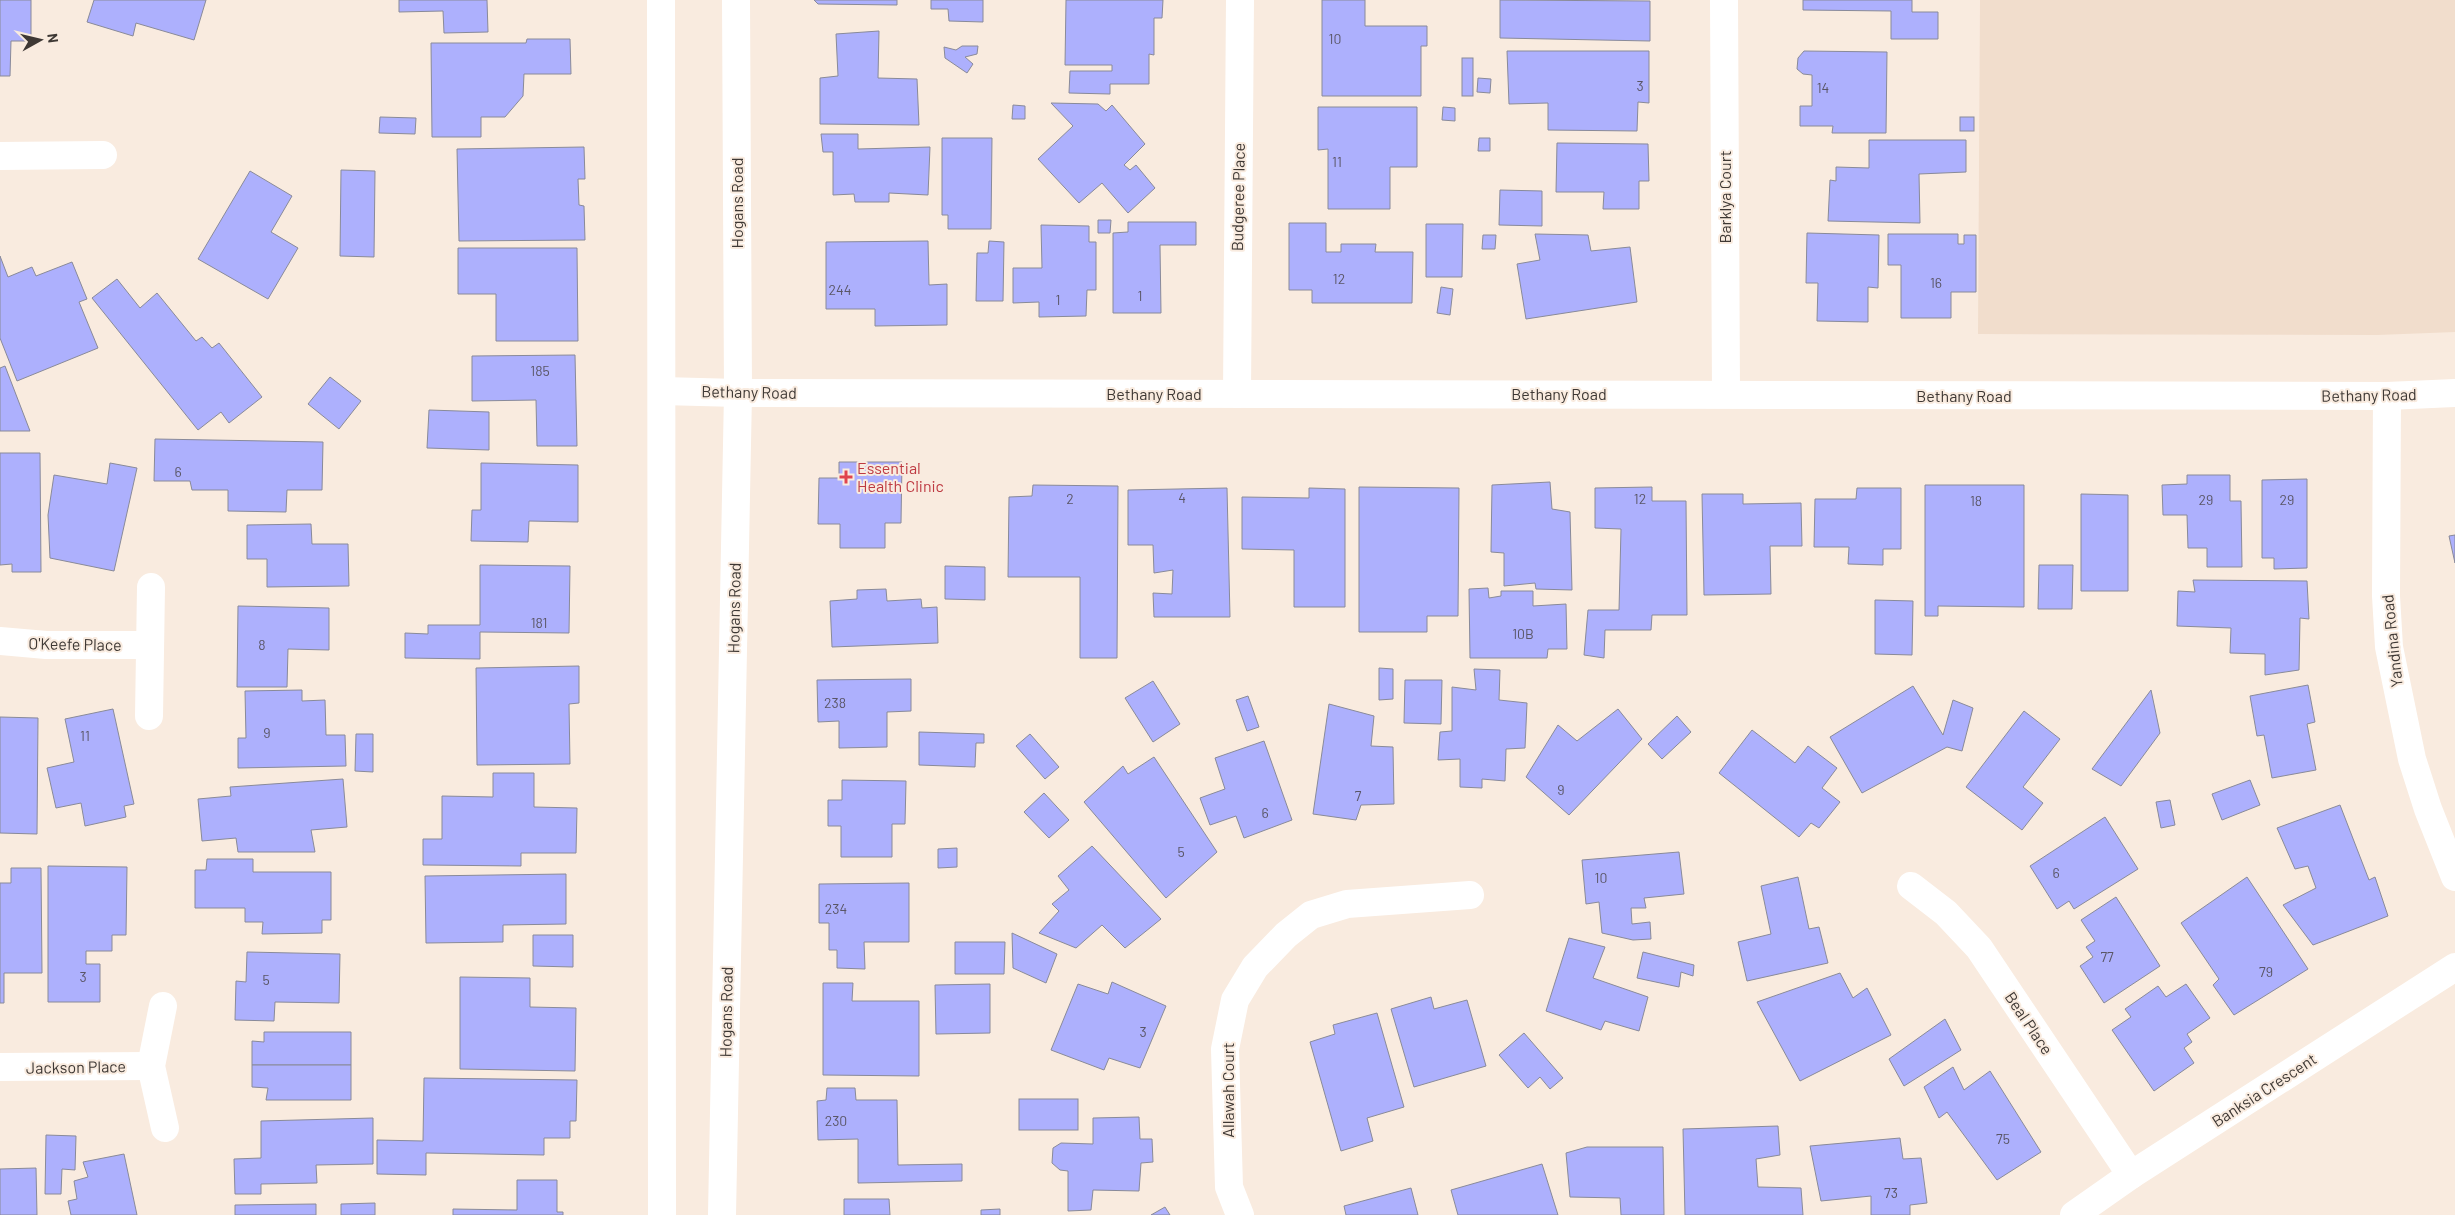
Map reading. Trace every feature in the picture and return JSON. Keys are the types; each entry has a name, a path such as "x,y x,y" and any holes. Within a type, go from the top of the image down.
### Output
{"street":[{"path":"661,0 662,1215"},
{"name":"Hogans Road","path":"722,1215 738,393 736,0"},
{"name":"Budgeree Place","path":"1237,394 1240,0"},
{"name":"Barklya Court","path":"1724,0 1726,394"},
{"path":"0,156 103,155"},
{"name":"Bethany Road","path":"662,391 738,393 2387,396 2455,393"},
{"name":"Yandina Road","path":"2387,396 2386,596 2390,647 2412,758 2428,809 2455,877"},
{"path":"149,716 151,587"},
{"name":"O'Keefe Place","path":"0,641 46,645 150,645"},
{"name":"Beal Place","path":"1911,886 1946,913 1979,948 2131,1175"},
{"name":"Allawah Court","path":"1240,1215 1229,1186 1225,1049 1235,1000 1254,967 1286,935 1311,915 1347,904 1470,896"},
{"name":"Banksia Crescent","path":"2074,1215 2131,1175 2455,968"},
{"path":"162,1006 151,1066 165,1128"},
{"name":"Jackson Place","path":"0,1067 151,1066"}],"shaded area":[{"path":"1980,0 2455,0 2455,332 2377,335 1978,334"}],"building":[{"path":"0,0 31,0 31,41 11,41 10,76 0,76"},
{"path":"94,0 206,0 194,40 136,23 133,36 87,22"},
{"path":"399,0 487,0 488,32 444,33 443,11 399,12"},
{"path":"814,0 897,0 897,5 818,4"},
{"path":"931,0 983,0 983,22 949,21 948,9 931,9"},
{"path":"1066,0 1163,0 1162,18 1154,18 1154,55 1149,54 1149,84 1110,84 1110,94 1069,93 1070,71 1112,71 1112,65 1065,65"},
{"path":"1322,0 1365,0 1365,26 1427,26 1427,46 1421,46 1421,96 1322,96"},
{"path":"1500,0 1650,1 1650,41 1500,38"},
{"path":"1803,0 1912,0 1912,12 1938,12 1938,39 1891,39 1891,11 1803,10"},
{"path":"879,31 878,78 917,79 919,125 820,124 820,78 838,76 836,34"},
{"path":"527,39 570,39 571,74 524,74 523,96 505,117 481,117 481,137 432,137 431,43 526,43"},
{"path":"962,46 978,46 977,54 965,57 973,64 967,73 945,58 944,47 956,50"},
{"path":"1507,51 1649,51 1649,103 1638,102 1637,131 1548,130 1548,103 1509,104"},
{"path":"1804,51 1887,52 1886,133 1832,133 1833,126 1800,126 1800,106 1812,106 1812,75 1803,74 1797,69 1798,58"},
{"path":"1462,58 1473,58 1473,96 1462,96"},
{"path":"1478,78 1491,79 1490,93 1477,92"},
{"path":"1051,103 1098,104 1106,111 1112,105 1145,144 1124,165 1130,170 1136,165 1155,188 1128,213 1102,183 1079,203 1038,159 1073,126"},
{"path":"1013,105 1025,106 1025,119 1012,119"},
{"path":"1318,107 1417,107 1417,167 1390,167 1390,209 1328,209 1328,149 1318,150"},
{"path":"1443,107 1455,108 1455,121 1442,120"},
{"path":"380,117 416,118 415,134 379,133"},
{"path":"1960,117 1974,117 1974,131 1960,131"},
{"path":"821,134 858,134 858,149 930,147 928,195 889,193 889,202 855,202 854,194 833,195 833,152 823,152"},
{"path":"942,138 992,138 991,229 948,229 948,215 942,215"},
{"path":"1479,138 1490,138 1490,151 1478,151"},
{"path":"1869,140 1966,140 1966,172 1919,174 1920,223 1828,221 1830,180 1836,181 1836,167 1869,168"},
{"path":"1557,143 1648,144 1649,181 1639,181 1639,209 1603,209 1604,192 1556,192"},
{"path":"584,147 585,179 578,179 579,205 584,206 585,240 459,241 457,149"},
{"path":"341,170 375,171 374,257 340,256"},
{"path":"250,171 292,196 271,232 298,248 268,299 198,259"},
{"path":"1500,190 1542,191 1542,226 1499,225"},
{"path":"1098,220 1111,220 1110,233 1098,233"},
{"path":"1128,222 1196,222 1196,245 1160,245 1161,313 1113,313 1113,233 1128,232"},
{"path":"1289,223 1326,223 1326,252 1341,252 1341,244 1376,244 1375,252 1413,252 1412,303 1312,303 1312,290 1289,290"},
{"path":"1426,224 1463,224 1462,277 1426,277"},
{"path":"1041,225 1089,226 1089,242 1096,242 1096,290 1087,290 1086,316 1039,317 1039,302 1013,303 1013,268 1042,268"},
{"path":"1807,233 1879,235 1878,288 1868,287 1868,322 1817,321 1818,283 1806,283"},
{"path":"1535,234 1588,235 1591,251 1630,247 1637,302 1526,319 1517,264 1540,260"},
{"path":"1888,234 1958,234 1958,244 1964,244 1964,235 1976,235 1976,292 1951,292 1951,318 1901,318 1901,265 1888,265"},
{"path":"1483,235 1496,235 1495,249 1482,249"},
{"path":"928,241 929,285 947,284 947,325 875,326 875,309 826,309 826,242"},
{"path":"989,241 1004,242 1003,301 976,301 977,253 988,253"},
{"path":"458,248 577,248 578,341 496,341 496,294 458,294"},
{"path":"0,256 8,277 32,267 36,276 72,262 87,299 79,302 98,348 17,381 0,338"},
{"path":"117,279 140,308 157,293 196,341 202,337 212,348 219,343 262,397 229,423 221,412 198,430 92,298"},
{"path":"1441,287 1453,289 1450,315 1437,313"},
{"path":"575,355 577,446 537,446 536,400 472,401 472,356"},
{"path":"5,366 30,431 0,431 0,368"},
{"path":"330,377 361,401 339,429 308,404"},
{"path":"429,410 489,412 489,450 427,448"},
{"path":"155,439 323,442 322,490 287,490 286,512 228,511 228,490 192,490 190,481 154,481"},
{"path":"0,453 40,453 41,572 12,572 12,564 0,565"},
{"path":"839,462 902,462 901,523 885,523 885,548 840,548 840,524 818,524 819,478 839,478"},
{"path":"110,463 137,468 114,571 50,558 48,515 54,475 107,484"},
{"path":"481,463 578,465 578,522 529,521 528,542 471,541 472,510 481,510"},
{"path":"2187,475 2230,475 2230,501 2241,501 2242,567 2207,567 2207,548 2188,548 2187,515 2163,515 2162,485 2187,484"},
{"path":"2307,479 2307,568 2274,569 2274,558 2262,558 2262,480"},
{"path":"1550,482 1552,509 1570,512 1572,590 1536,589 1535,583 1504,586 1504,553 1491,552 1492,485"},
{"path":"1033,485 1118,486 1117,658 1080,658 1080,577 1008,577 1009,497 1032,496"},
{"path":"1925,485 2024,485 2024,607 1938,606 1938,616 1925,616"},
{"path":"1359,487 1459,488 1458,616 1427,616 1427,632 1359,632"},
{"path":"1652,487 1652,501 1686,501 1687,615 1652,615 1651,630 1605,630 1604,658 1584,655 1588,610 1619,610 1621,529 1595,528 1595,488"},
{"path":"1227,488 1230,617 1154,617 1153,593 1172,594 1173,570 1154,573 1153,545 1128,545 1128,490"},
{"path":"1309,488 1345,489 1345,607 1294,607 1294,550 1242,549 1242,497 1309,498"},
{"path":"1857,488 1901,488 1901,549 1883,549 1883,565 1848,564 1849,547 1814,547 1815,499 1856,499"},
{"path":"1702,494 1743,494 1743,504 1801,503 1802,546 1770,546 1771,594 1704,595"},
{"path":"2081,494 2128,495 2128,591 2081,591"},
{"path":"311,524 312,544 348,544 349,586 267,587 267,559 247,559 247,525"},
{"path":"2455,535 2455,563 2449,536"},
{"path":"480,565 570,566 569,633 480,632 480,659 405,658 405,633 428,634 428,625 480,625"},
{"path":"2039,565 2073,565 2072,609 2038,609"},
{"path":"945,566 985,567 985,600 945,599"},
{"path":"2193,580 2307,581 2309,619 2300,618 2299,670 2265,675 2265,654 2230,653 2231,628 2177,626 2178,591 2195,592"},
{"path":"1488,588 1489,598 1501,596 1501,591 1533,591 1533,606 1566,604 1567,649 1548,649 1547,658 1470,658 1469,589"},
{"path":"886,589 887,601 921,599 922,608 937,607 938,643 832,647 830,601 857,599 857,590"},
{"path":"1875,600 1913,601 1912,655 1875,654"},
{"path":"238,606 329,608 329,650 288,649 287,687 237,687"},
{"path":"579,666 579,703 569,704 570,764 477,765 476,668"},
{"path":"1379,668 1393,669 1393,699 1379,700"},
{"path":"1474,669 1500,670 1499,700 1527,703 1525,748 1506,749 1505,781 1482,779 1482,788 1460,787 1460,759 1438,760 1440,732 1452,731 1452,687 1476,690"},
{"path":"911,679 911,711 887,712 887,747 839,748 839,721 818,722 817,680"},
{"path":"1405,680 1442,680 1441,724 1404,723"},
{"path":"1153,681 1180,724 1153,742 1125,698"},
{"path":"2308,685 2315,722 2307,724 2316,770 2272,778 2264,735 2257,736 2250,696"},
{"path":"1913,686 1943,735 1953,700 1973,708 1962,751 1947,747 1862,793 1830,737"},
{"path":"302,690 302,701 325,700 326,735 345,735 346,766 238,768 238,738 246,738 245,691"},
{"path":"2151,690 2160,733 2121,786 2092,769"},
{"path":"1248,696 1259,727 1247,731 1236,700"},
{"path":"1329,704 1374,716 1371,746 1393,747 1394,804 1361,805 1356,820 1313,814"},
{"path":"113,709 134,804 124,806 126,817 85,826 81,803 56,808 47,768 74,762 65,719"},
{"path":"1618,709 1642,739 1569,815 1526,777 1558,725 1577,741"},
{"path":"2024,711 2060,739 2023,787 2043,803 2022,830 1966,787"},
{"path":"1677,716 1691,732 1662,759 1648,744"},
{"path":"0,717 38,718 37,834 0,833"},
{"path":"1752,730 1795,763 1808,746 1837,768 1822,788 1840,802 1819,828 1811,823 1799,837 1719,773"},
{"path":"919,732 984,734 984,743 976,743 975,767 919,765"},
{"path":"356,734 373,734 373,772 355,771"},
{"path":"1030,734 1059,767 1045,779 1016,746"},
{"path":"1264,741 1292,820 1244,838 1236,816 1210,825 1200,798 1225,789 1215,758"},
{"path":"1154,757 1217,852 1166,898 1084,802 1123,766 1128,774"},
{"path":"493,773 534,773 534,807 577,808 576,853 521,853 521,866 423,865 423,839 442,839 442,796 493,797"},
{"path":"343,779 347,827 311,830 315,852 238,852 236,838 202,841 198,799 231,796 230,787"},
{"path":"842,780 906,781 905,824 892,824 892,857 841,857 841,826 828,826 828,800 842,800"},
{"path":"2250,780 2260,805 2222,820 2212,794"},
{"path":"1044,793 1069,820 1049,838 1024,812"},
{"path":"2170,800 2175,825 2161,828 2156,802"},
{"path":"2340,805 2369,880 2375,877 2388,916 2313,945 2283,905 2316,888 2308,866 2295,869 2277,828"},
{"path":"2105,817 2138,869 2074,909 2069,901 2057,909 2030,866"},
{"path":"1092,846 1161,919 1125,948 1102,925 1076,948 1039,933 1059,911 1052,904 1069,890 1058,876"},
{"path":"957,848 957,867 938,868 938,849"},
{"path":"1679,852 1684,894 1644,898 1646,908 1631,908 1632,924 1650,922 1651,939 1633,940 1602,933 1599,902 1586,904 1582,860"},
{"path":"207,859 253,859 253,872 331,872 331,920 322,920 322,933 262,934 263,922 245,922 245,908 195,908 195,870 206,870"},
{"path":"48,866 127,867 126,935 112,935 112,951 86,951 86,964 100,964 100,1002 48,1002"},
{"path":"11,868 41,868 42,973 4,973 4,1003 0,1003 0,883 11,883"},
{"path":"566,874 566,924 503,925 503,942 426,943 425,876"},
{"path":"1798,877 1809,929 1819,927 1828,963 1747,981 1738,942 1771,934 1761,886"},
{"path":"2247,877 2308,969 2234,1015 2213,985 2219,979 2181,923"},
{"path":"909,883 909,942 864,942 865,969 837,968 837,950 829,950 829,923 819,923 819,884"},
{"path":"2116,897 2160,966 2104,1003 2080,966 2093,957 2086,947 2095,941 2081,920"},
{"path":"1012,933 1057,954 1046,983 1013,968"},
{"path":"533,935 573,935 573,967 533,966"},
{"path":"1569,938 1605,947 1593,978 1648,997 1639,1031 1605,1021 1601,1030 1546,1011"},
{"path":"955,942 1005,942 1004,974 955,974"},
{"path":"247,952 340,954 339,1003 275,1002 274,1021 235,1020 236,981 246,982"},
{"path":"1643,952 1694,965 1693,976 1681,972 1679,987 1637,978"},
{"path":"1840,973 1853,998 1867,988 1891,1035 1800,1081 1757,1002"},
{"path":"460,977 530,978 530,1007 576,1008 575,1071 460,1069"},
{"path":"1112,982 1166,1006 1140,1068 1109,1058 1104,1070 1051,1050 1078,984 1108,994"},
{"path":"823,983 853,983 852,1001 919,1001 919,1076 823,1075"},
{"path":"990,984 990,1033 936,1034 935,985"},
{"path":"2186,984 2210,1018 2187,1034 2192,1042 2184,1048 2194,1063 2154,1091 2112,1030 2131,1017 2125,1009 2158,986 2166,997"},
{"path":"1431,997 1434,1009 1467,1000 1486,1066 1414,1087 1391,1009"},
{"path":"1377,1013 1404,1107 1367,1118 1373,1141 1341,1151 1310,1042 1335,1034 1333,1025"},
{"path":"1945,1019 1961,1050 1904,1086 1889,1059"},
{"path":"264,1032 351,1032 351,1065 252,1065 252,1041 264,1042"},
{"path":"1524,1033 1563,1078 1550,1089 1540,1077 1528,1088 1499,1055"},
{"path":"252,1065 351,1065 351,1100 266,1100 268,1088 252,1087"},
{"path":"1953,1067 1964,1090 1990,1071 2041,1152 1997,1180 1947,1112 1939,1118 1924,1087"},
{"path":"424,1078 577,1080 576,1121 570,1121 570,1138 544,1138 544,1155 426,1153 426,1175 377,1174 377,1140 423,1141"},
{"path":"827,1088 855,1088 856,1100 897,1100 898,1165 962,1164 962,1181 858,1183 858,1139 818,1140 817,1101 826,1100"},
{"path":"1019,1099 1078,1099 1078,1130 1019,1130"},
{"path":"1139,1117 1140,1139 1152,1139 1153,1162 1141,1163 1139,1191 1093,1190 1091,1210 1068,1211 1068,1171 1060,1170 1052,1163 1053,1148 1061,1143 1093,1144 1093,1118"},
{"path":"373,1118 373,1164 316,1165 317,1183 261,1184 261,1194 235,1194 234,1159 261,1158 261,1121"},
{"path":"1778,1126 1780,1155 1756,1159 1758,1187 1801,1188 1803,1215 1685,1215 1683,1129"},
{"path":"46,1135 76,1136 75,1170 62,1169 61,1194 45,1194"},
{"path":"1900,1138 1903,1159 1921,1158 1927,1203 1910,1205 1910,1215 1871,1215 1871,1196 1821,1201 1810,1146"},
{"path":"1587,1147 1663,1147 1664,1215 1621,1215 1620,1198 1570,1197 1566,1153"},
{"path":"124,1154 137,1215 71,1215 68,1201 77,1199 74,1181 88,1177 83,1162"},
{"path":"1542,1164 1558,1215 1458,1215 1451,1190"},
{"path":"36,1168 37,1215 0,1215 0,1169"},
{"path":"517,1180 557,1180 557,1212 563,1212 563,1215 453,1215 453,1209 517,1210"},
{"path":"1411,1188 1418,1215 1346,1215 1344,1206"},
{"path":"844,1199 889,1199 890,1215 844,1215"},
{"path":"375,1203 375,1215 341,1215 341,1204"},
{"path":"316,1204 316,1215 235,1215 235,1205"},
{"path":"1165,1207 1170,1215 1151,1215"},
{"path":"1000,1209 1000,1215 981,1215 981,1210"}],"place":[{"name":"Essential Health Clinic","path":"846,477"}]}
